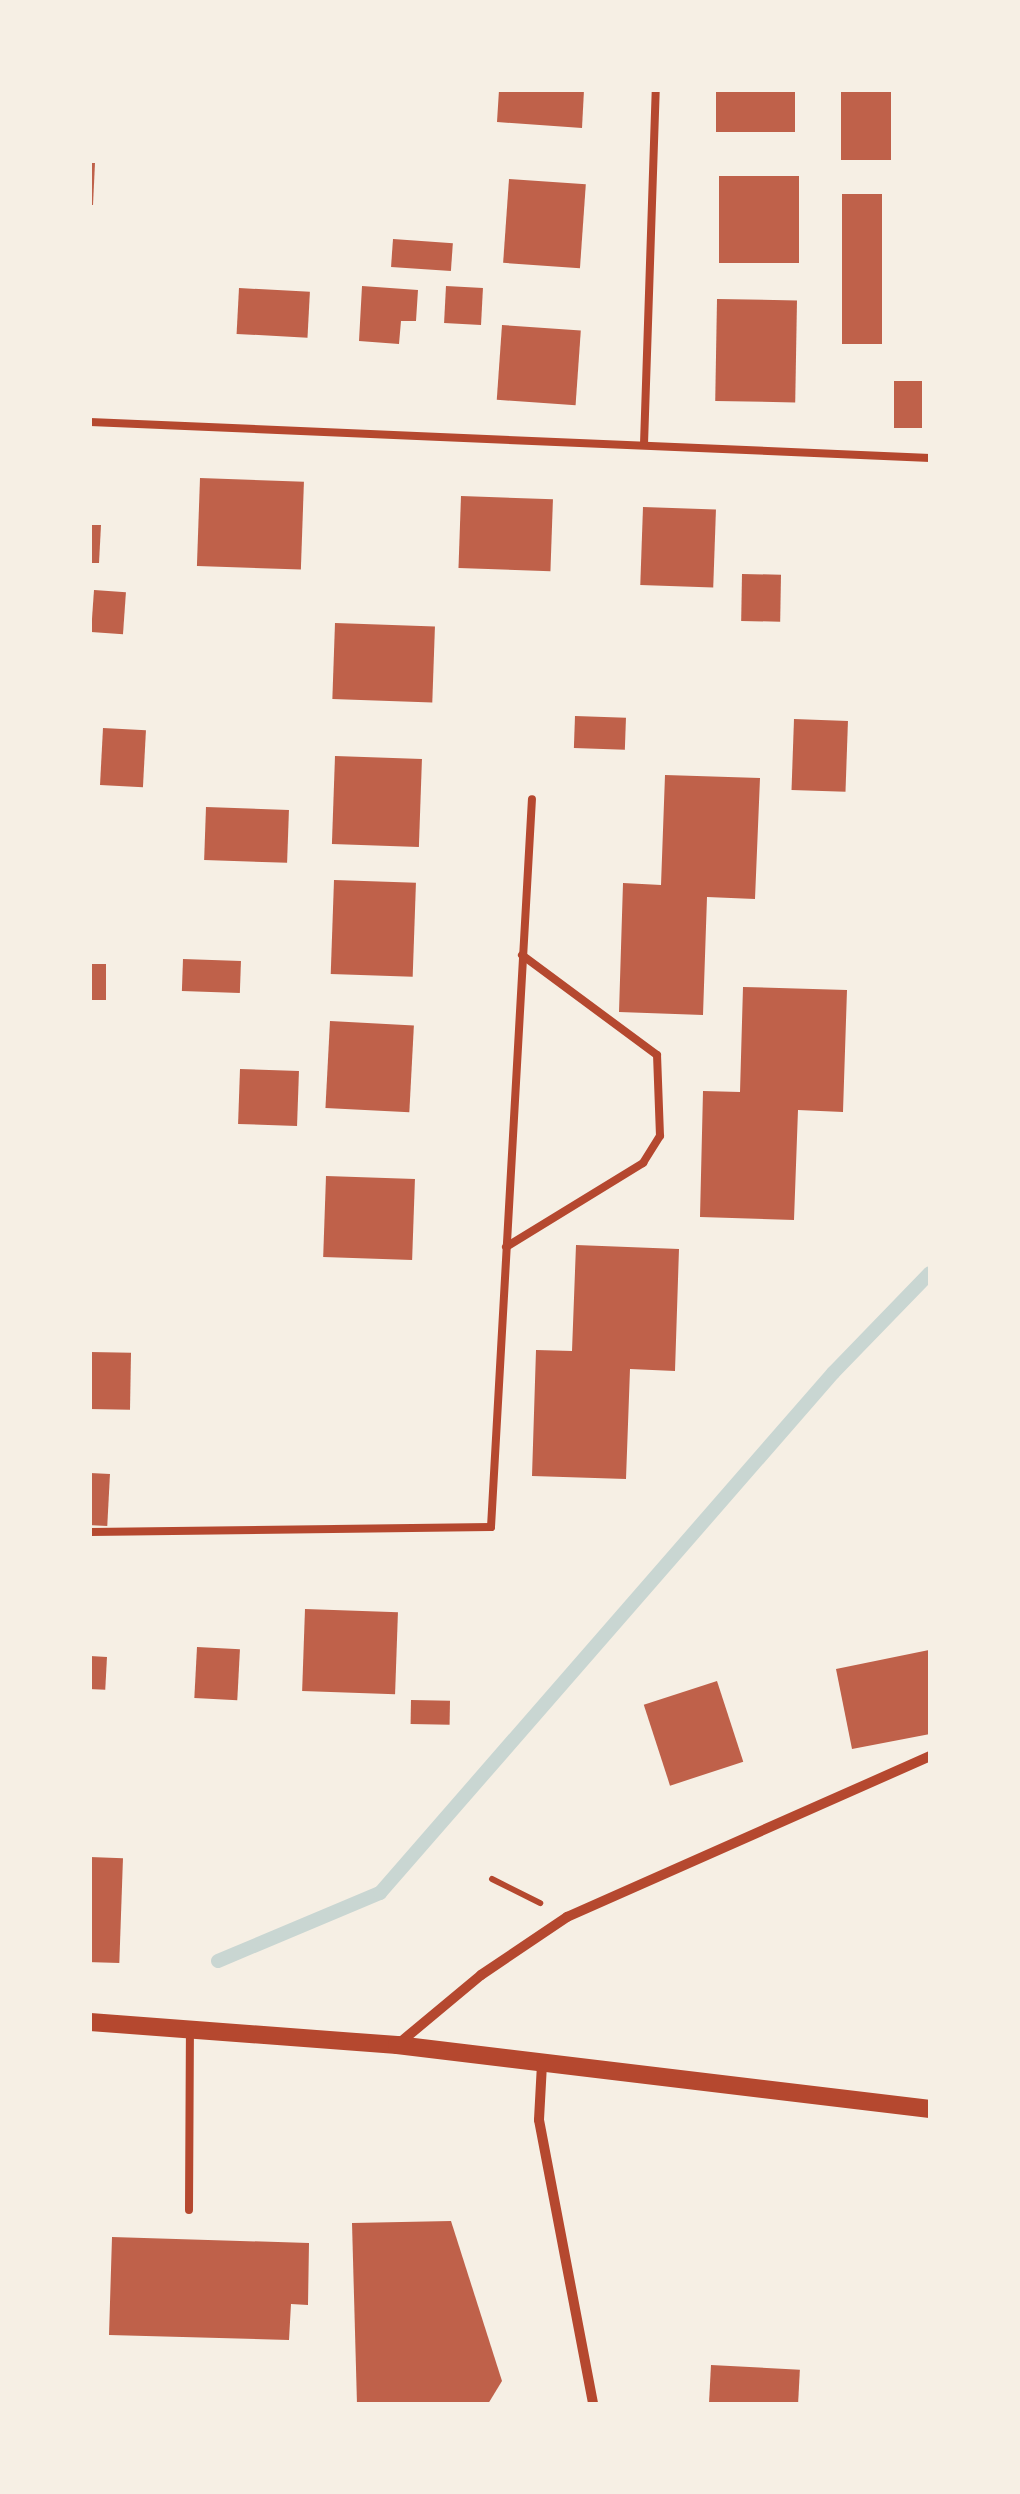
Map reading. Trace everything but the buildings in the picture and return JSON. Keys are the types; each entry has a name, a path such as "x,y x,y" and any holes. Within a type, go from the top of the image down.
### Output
{"street":[{"path":"396,2046 481,1976 567,1917 930,1756"},
{"path":"90,2022 396,2046 930,2109"},
{"path":"542,2064 539,2120 593,2404"}],"lane":[{"path":"644,444 656,90"},
{"path":"90,422 930,458"},
{"path":"90,1532 491,1527 532,799"},
{"path":"506,1247 643,1163 660,1136 657,1055 522,955"},
{"path":"189,2210 190,2027"}],"path":[{"path":"492,1879 567,1917"}],"waterway":[{"path":"218,1961 380,1893 833,1373 930,1273"}]}
